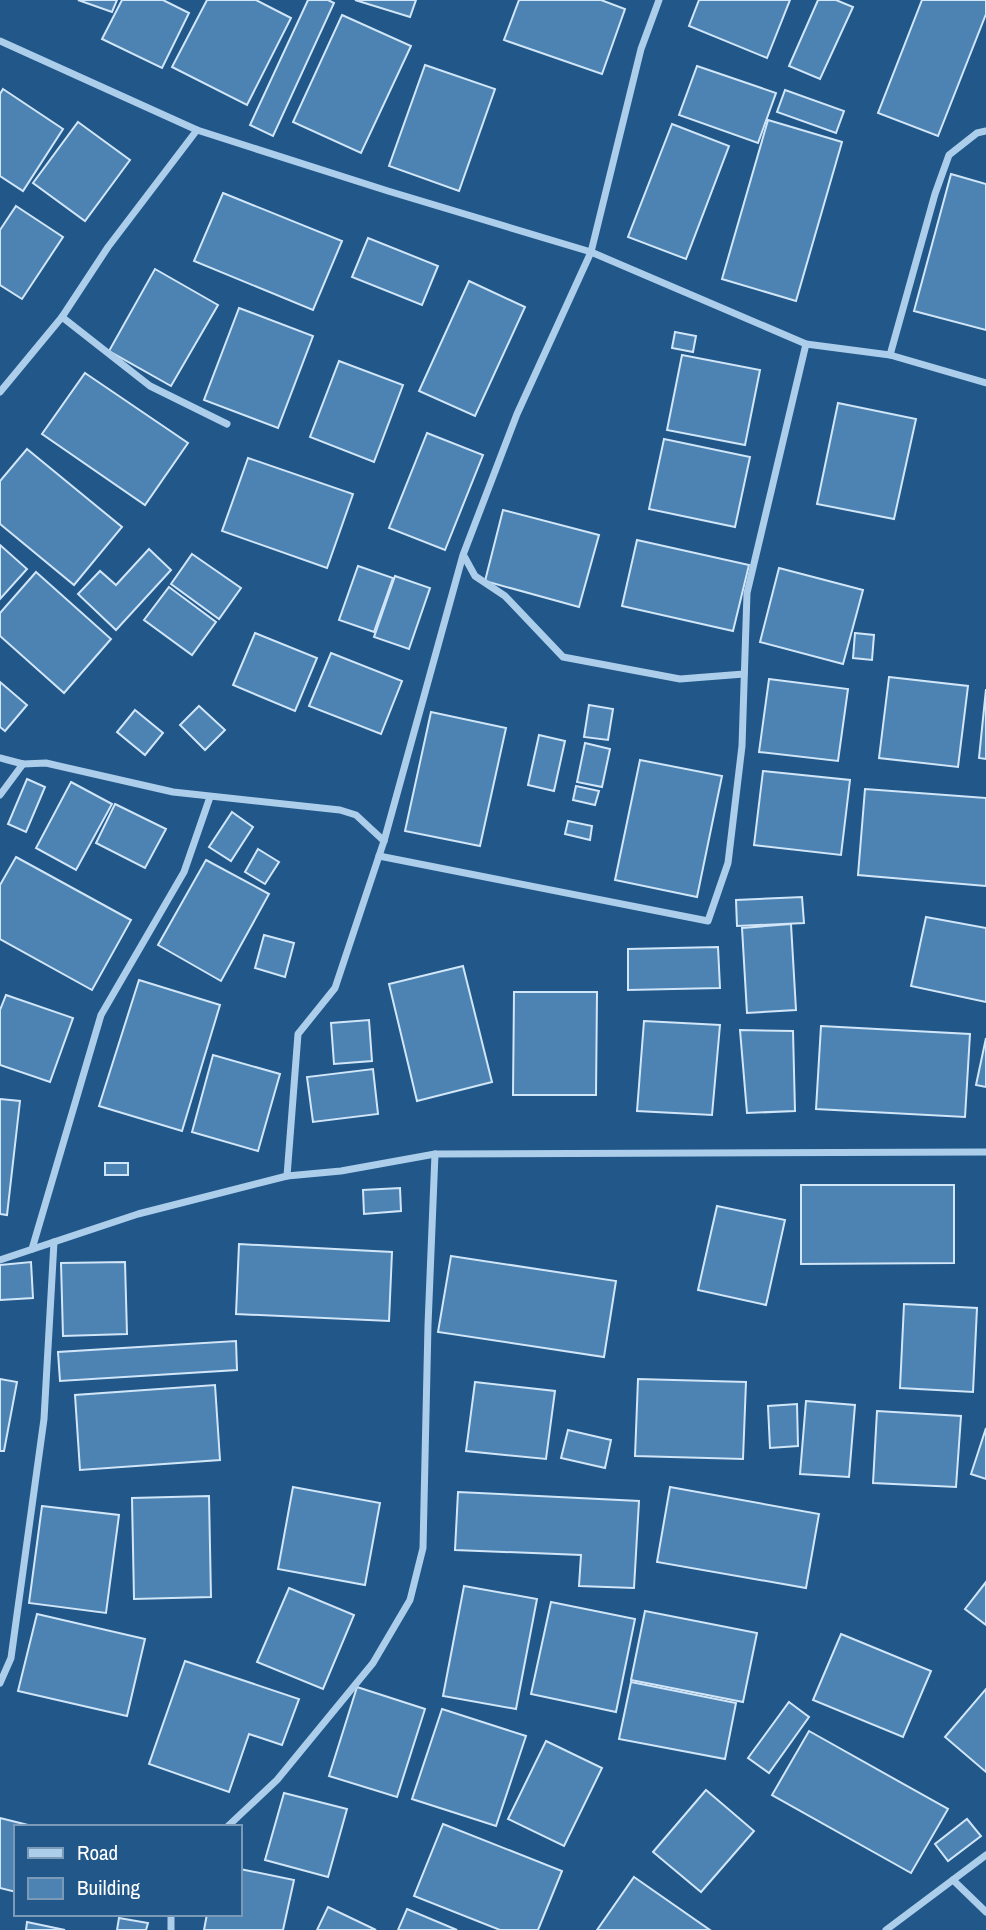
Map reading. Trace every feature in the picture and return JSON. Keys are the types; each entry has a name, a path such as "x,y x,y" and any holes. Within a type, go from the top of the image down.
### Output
{"street":[{"path":"287,1176 298,1034 335,988 384,841 463,555 517,414 591,252 641,49 659,0"},
{"path":"0,41 197,130 591,252 806,344 890,355 986,383"},
{"path":"0,392 62,317 108,247 197,130"},
{"path":"890,355 935,194 949,155 977,133 986,131"},
{"path":"62,317 150,387 227,424"},
{"path":"379,856 708,921 728,863 742,746 747,593 806,344"},
{"path":"463,555 475,576 505,596 563,657 680,680 744,674"},
{"path":"0,758 23,764 46,763 173,792 340,810 356,815 384,841"},
{"path":"0,795 23,764"},
{"path":"32,1250 101,1015 184,872 210,797"},
{"path":"0,1260 138,1214 287,1176 341,1171 435,1154 986,1152"},
{"path":"229,1825 277,1780 373,1663 410,1600 424,1548 428,1325 435,1154"},
{"path":"0,1683 11,1658 44,1419 54,1242"},
{"path":"886,1930 986,1855"},
{"path":"953,1880 986,1912"}],"building":[{"path":"78,0 117,0 112,12"},
{"path":"122,0 163,0 189,13 162,68 102,39"},
{"path":"207,0 256,0 291,18 247,105 172,67"},
{"path":"308,0 328,0 334,3 273,136 250,125"},
{"path":"355,0 416,0 410,17"},
{"path":"519,0 601,0 625,9 602,74 504,40"},
{"path":"699,0 790,0 767,58 689,26"},
{"path":"818,0 836,0 853,7 820,79 789,66"},
{"path":"922,0 986,0 986,14 938,136 878,113"},
{"path":"342,15 411,46 361,153 293,122"},
{"path":"425,65 495,89 459,191 389,166"},
{"path":"697,66 776,93 758,143 679,115"},
{"path":"3,89 63,129 23,191 0,176 0,94"},
{"path":"785,90 844,111 836,133 777,112"},
{"path":"768,120 842,142 796,301 722,279"},
{"path":"78,122 130,160 85,221 33,183"},
{"path":"672,124 729,146 686,259 628,237"},
{"path":"951,174 986,184 986,330 914,311"},
{"path":"223,193 342,241 313,310 194,261"},
{"path":"16,206 63,237 22,299 0,285 0,230"},
{"path":"368,238 438,266 422,305 352,277"},
{"path":"155,269 218,305 171,386 109,351"},
{"path":"469,281 525,307 475,416 419,391"},
{"path":"239,308 313,336 278,428 204,400"},
{"path":"675,332 696,336 693,352 672,348"},
{"path":"682,355 760,370 745,445 667,430"},
{"path":"339,361 403,385 374,462 310,437"},
{"path":"85,373 188,443 145,505 42,434"},
{"path":"838,403 916,419 894,519 817,504"},
{"path":"427,433 483,455 445,550 389,528"},
{"path":"664,439 750,457 735,527 649,509"},
{"path":"27,449 122,527 74,585 0,524 0,481"},
{"path":"248,458 353,494 327,568 222,531"},
{"path":"503,510 599,535 579,607 485,581"},
{"path":"637,540 749,565 733,631 622,606"},
{"path":"0,545 27,569 0,599"},
{"path":"149,549 171,570 116,630 78,594 100,571 116,585"},
{"path":"192,554 241,588 219,619 171,584"},
{"path":"358,566 393,578 374,632 339,620"},
{"path":"779,568 863,590 843,664 760,642"},
{"path":"36,572 111,639 64,693 0,636 0,613"},
{"path":"395,576 430,588 409,649 374,637"},
{"path":"169,587 216,622 192,655 144,620"},
{"path":"255,633 317,658 295,711 233,685"},
{"path":"855,633 874,635 872,660 853,658"},
{"path":"331,653 402,681 381,734 309,706"},
{"path":"889,677 968,686 958,767 879,758"},
{"path":"769,679 848,689 838,761 759,752"},
{"path":"0,682 27,705 5,731 0,727"},
{"path":"986,689 986,759 979,758"},
{"path":"589,705 613,709 608,740 584,737"},
{"path":"199,706 225,730 205,750 180,725"},
{"path":"135,710 163,733 145,755 117,732"},
{"path":"431,712 506,728 480,846 405,831"},
{"path":"539,735 565,741 554,791 528,785"},
{"path":"585,743 610,749 602,787 577,782"},
{"path":"640,760 722,776 697,897 615,880"},
{"path":"763,771 850,780 841,855 754,845"},
{"path":"27,779 45,787 26,832 8,824"},
{"path":"71,782 112,804 76,870 36,848"},
{"path":"576,786 599,791 595,805 573,800"},
{"path":"865,789 986,798 986,886 858,875"},
{"path":"115,804 166,829 145,868 96,843"},
{"path":"232,812 253,827 231,861 209,847"},
{"path":"568,821 592,826 590,840 565,834"},
{"path":"258,849 279,862 265,884 245,872"},
{"path":"16,857 131,920 92,990 0,939 0,885"},
{"path":"206,860 269,894 221,981 158,945"},
{"path":"802,897 804,923 737,926 736,900"},
{"path":"926,917 986,928 986,1002 911,986"},
{"path":"791,924 796,1010 747,1013 742,928"},
{"path":"264,935 294,943 285,977 255,968"},
{"path":"718,947 720,988 628,990 628,949"},
{"path":"463,966 492,1082 417,1101 389,984"},
{"path":"139,980 220,1005 182,1131 99,1106"},
{"path":"514,992 597,992 596,1095 513,1095"},
{"path":"6,995 73,1018 50,1082 0,1065 0,1010"},
{"path":"369,1020 372,1061 334,1064 331,1023"},
{"path":"644,1021 720,1025 712,1115 637,1111"},
{"path":"821,1026 970,1034 965,1117 816,1109"},
{"path":"740,1030 793,1031 795,1111 747,1113"},
{"path":"986,1038 986,1087 976,1085"},
{"path":"213,1055 280,1074 258,1151 192,1132"},
{"path":"373,1069 378,1114 313,1122 307,1077"},
{"path":"0,1099 20,1101 7,1215 0,1214"},
{"path":"105,1163 128,1163 128,1175 105,1175"},
{"path":"801,1185 954,1185 954,1263 801,1264"},
{"path":"400,1188 401,1211 364,1214 363,1190"},
{"path":"717,1206 785,1220 766,1305 698,1290"},
{"path":"239,1244 392,1252 389,1321 236,1314"},
{"path":"451,1256 616,1281 604,1357 438,1332"},
{"path":"31,1262 33,1298 0,1300 0,1265"},
{"path":"125,1262 127,1334 63,1336 61,1263"},
{"path":"904,1304 977,1308 973,1392 900,1388"},
{"path":"236,1341 237,1370 60,1381 58,1352"},
{"path":"0,1379 17,1382 4,1451 0,1451"},
{"path":"638,1379 746,1382 743,1459 635,1456"},
{"path":"475,1382 555,1391 546,1459 466,1451"},
{"path":"215,1385 220,1460 80,1470 75,1395"},
{"path":"806,1401 855,1405 849,1477 800,1474"},
{"path":"797,1404 798,1446 770,1448 768,1406"},
{"path":"877,1411 961,1416 956,1487 873,1483"},
{"path":"986,1428 986,1479 971,1474"},
{"path":"568,1430 611,1440 605,1468 561,1458"},
{"path":"293,1487 380,1503 365,1585 278,1569"},
{"path":"670,1487 819,1514 806,1588 657,1562"},
{"path":"458,1492 639,1501 634,1588 579,1586 581,1555 455,1550"},
{"path":"209,1496 211,1597 134,1599 132,1498"},
{"path":"42,1506 119,1515 106,1613 29,1603"},
{"path":"986,1582 986,1625 965,1609"},
{"path":"464,1586 537,1599 516,1709 443,1696"},
{"path":"289,1588 354,1615 323,1689 257,1662"},
{"path":"551,1602 635,1619 616,1712 531,1694"},
{"path":"645,1611 757,1633 743,1702 631,1680"},
{"path":"37,1614 145,1639 127,1716 18,1691"},
{"path":"841,1634 931,1671 903,1737 813,1700"},
{"path":"185,1661 299,1699 282,1745 249,1734 229,1792 149,1764"},
{"path":"631,1682 736,1703 725,1759 619,1739"},
{"path":"357,1687 425,1709 397,1797 329,1776"},
{"path":"986,1689 986,1772 945,1737"},
{"path":"789,1702 809,1717 769,1773 748,1758"},
{"path":"442,1709 526,1736 496,1826 412,1799"},
{"path":"809,1731 948,1809 911,1873 772,1795"},
{"path":"546,1741 602,1768 564,1846 508,1819"},
{"path":"706,1790 754,1831 701,1892 653,1852"},
{"path":"284,1793 347,1809 328,1877 265,1860"},
{"path":"0,1818 28,1825 14,1825 14,1892 0,1888"},
{"path":"967,1819 981,1836 948,1861 935,1844"},
{"path":"443,1824 562,1871 538,1930 500,1930 414,1896"},
{"path":"242,1869 294,1880 283,1930 204,1930 207,1916 242,1916"},
{"path":"634,1877 710,1930 597,1930"},
{"path":"328,1907 376,1930 317,1930"},
{"path":"407,1909 457,1930 398,1930"},
{"path":"119,1918 148,1923 146,1930 117,1930"},
{"path":"27,1922 65,1930 26,1930"}]}
